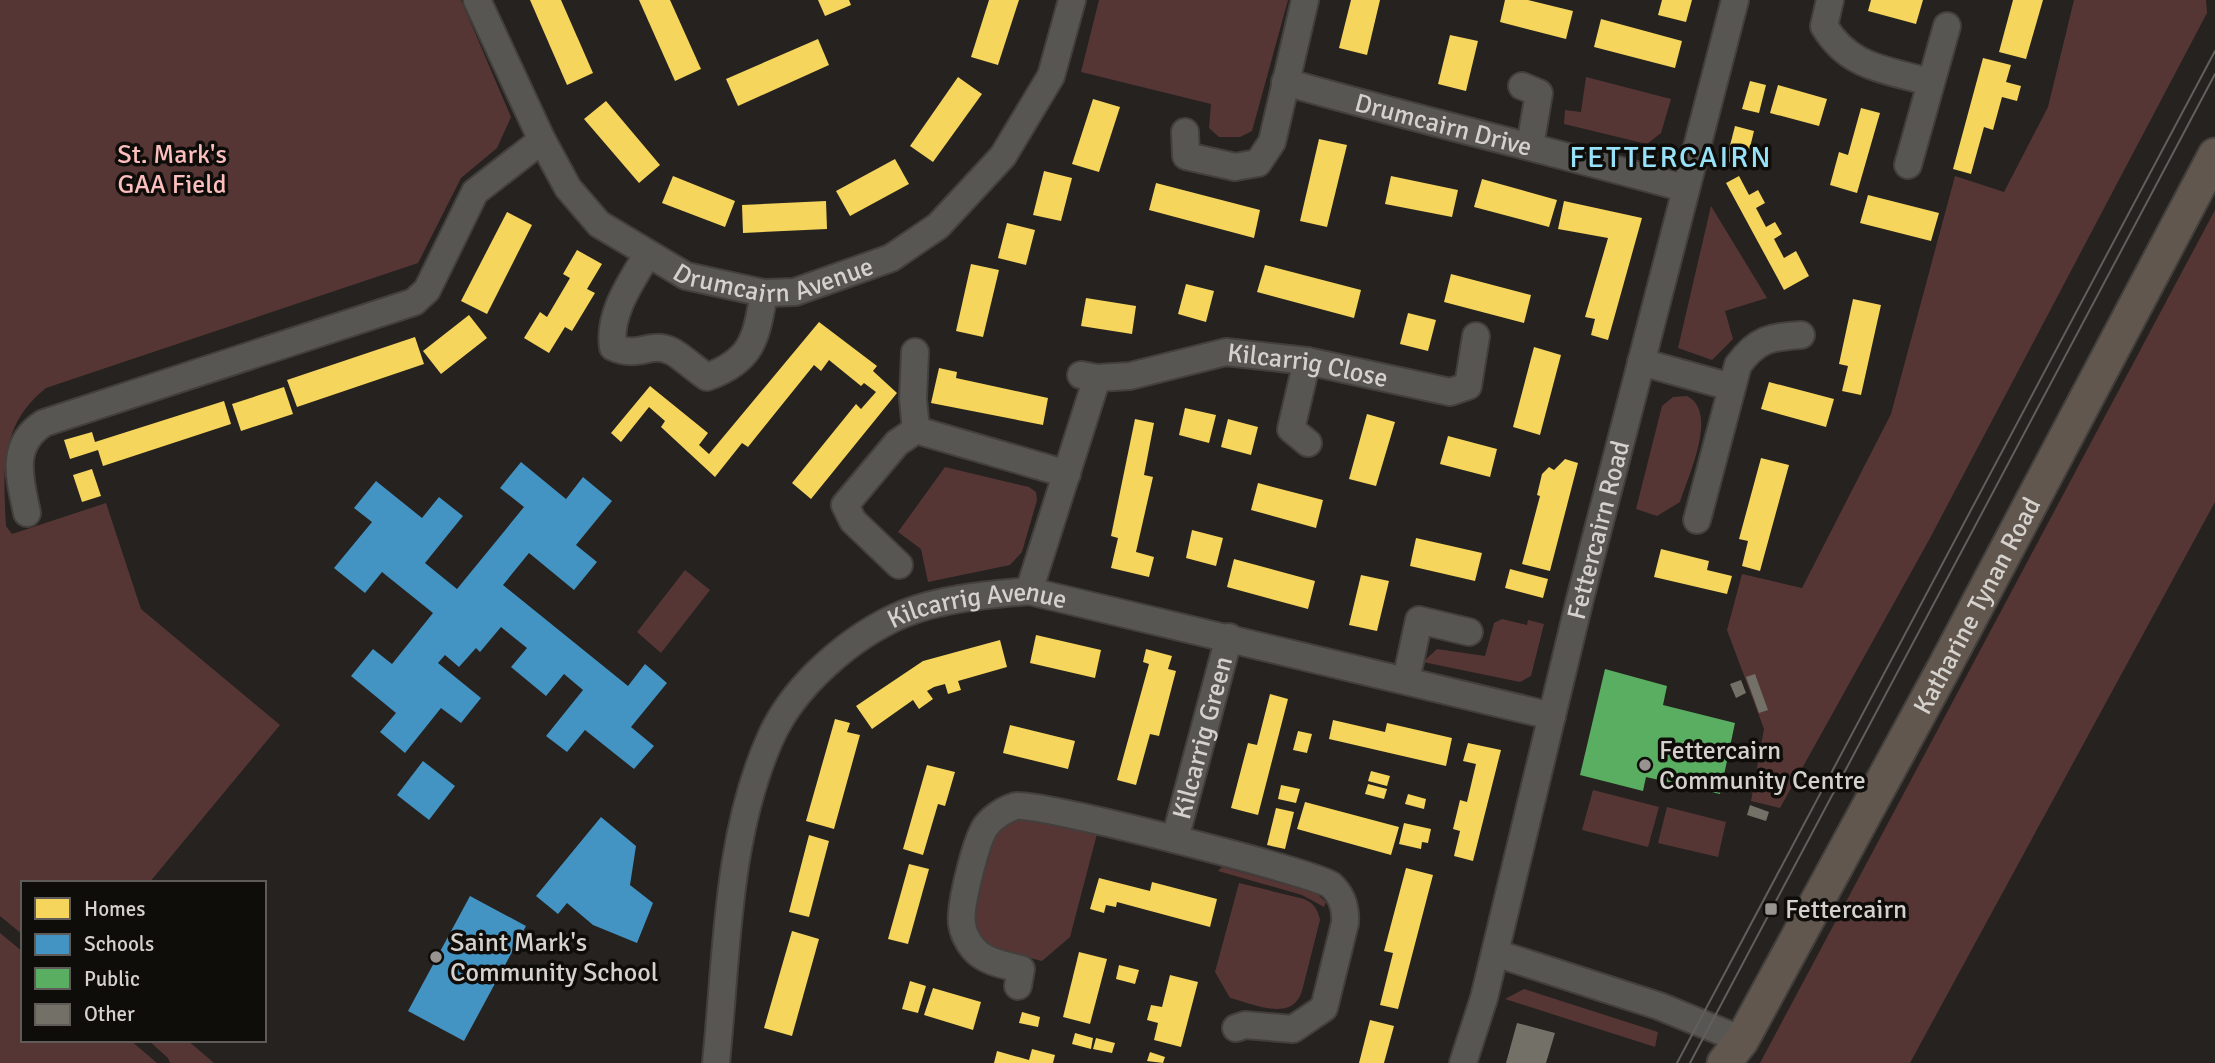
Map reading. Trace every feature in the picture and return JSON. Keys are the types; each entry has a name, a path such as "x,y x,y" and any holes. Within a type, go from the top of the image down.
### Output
{"main road":[{"name":"Katharine Tynan Road","path":"1733,1055 1952,654 2215,155"}],"street":[{"name":"Drumcairn Avenue","path":"477,0 542,140 568,188 598,225 686,276 764,293 795,292 891,258 938,226 1003,156 1051,76 1072,0"},
{"path":"1185,132 1186,156 1235,167 1258,163 1272,142 1305,0"},
{"name":"Fettercairn Road","path":"1463,1063 1495,953 1684,188 1735,0"},
{"path":"1830,0 1824,26 1836,46 1859,61 1929,82"},
{"path":"1908,165 1929,82 1947,26"},
{"name":"Drumcairn Drive","path":"1285,82 1438,126 1530,146 1684,188"},
{"path":"1522,86 1539,93 1530,146"},
{"path":"27,513 19,475 22,446 31,431 44,423 414,302 426,290 475,192 542,140"},
{"path":"647,255 615,313 612,347 627,354 657,347 672,351 707,377 726,370 749,351 759,328 764,293"},
{"path":"1697,520 1738,365 1752,346 1777,337 1801,335"},
{"name":"Kilcarrig Close","path":"1028,591 1066,474 1089,377 1130,376 1226,352 1307,361 1450,392 1468,386 1476,336"},
{"path":"915,352 913,399 916,430"},
{"path":"1307,361 1291,429 1308,443"},
{"path":"1642,362 1731,387"},
{"path":"916,430 1066,474"},
{"path":"899,565 853,521 845,505 897,443 916,430"},
{"name":"Kilcarrig Avenue","path":"716,1063 736,862 752,786 770,736 824,668 854,642 903,614 956,599 1028,591 1552,716"},
{"path":"1405,680 1419,620 1469,632"},
{"name":"Kilcarrig Green","path":"1175,839 1229,637"},
{"name":"Kilcarrig Green","path":"1018,986 1021,969 982,957 972,948 961,923 982,832 996,816 1019,805 1028,805 1175,839 1330,884 1340,896 1346,911 1345,930 1324,1008 1293,1030 1245,1025 1236,1028"},
{"path":"1495,953 1659,1006 1733,1055"}],"green space":[{"name":"St. Mark's GAA Field","path":"0,0 461,0 511,117 497,148 461,178 418,263 46,388 20,417 12,433 5,468 6,526 12,534 106,503 141,609 280,725 151,881 21,881 21,933 0,916"},
{"path":"1099,0 1288,0 1252,131 1240,137 1219,137 1209,128 1211,104 1081,72"},
{"path":"2074,0 2206,0 2207,13 1929,540 1780,808 1751,801 1764,729 1727,630 1742,574 1802,588 1891,414 1955,176 2004,192 2048,107"},
{"path":"1586,77 1671,99 1661,133 1647,144 1564,124 1565,110 1581,112"},
{"path":"1711,206 1767,298 1725,311 1733,339 1712,360 1678,348"},
{"path":"2215,210 2215,502 1910,1063 1760,1063"},
{"path":"1687,396 1696,404 1701,416 1701,430 1699,445 1680,502 1657,516 1636,509 1662,406 1673,397"},
{"path":"945,467 1029,487 1036,492 1037,500 1022,552 1010,565 928,582 921,549 898,532"},
{"path":"685,570 710,590 661,653 637,632"},
{"path":"1502,619 1527,625 1528,620 1544,624 1531,676 1520,682 1423,662 1437,649 1485,656 1494,623"},
{"path":"1593,790 1659,807 1648,847 1582,830"},
{"path":"1667,807 1726,822 1718,857 1658,843"},
{"path":"1028,816 1097,834 1070,937 1042,961 988,947 976,933 973,916 995,833 1007,820"},
{"path":"1222,867 1316,893 1326,902 1324,907 1302,895 1218,871"},
{"path":"1239,883 1304,899 1313,905 1318,913 1320,920 1302,991 1297,1001 1290,1006 1271,1009 1230,998 1215,972"},
{"path":"0,933 21,950 21,1042 132,1042 157,1063 0,1063"},
{"path":"1524,989 1658,1032 1655,1047 1505,999"},
{"path":"150,1042 189,1042 214,1063 170,1063"}],"building: Homes":[{"path":"530,0 561,0 593,73 567,85"},
{"path":"639,0 670,0 701,69 675,81"},
{"path":"818,0 849,0 851,5 825,16"},
{"path":"989,0 1019,0 998,65 971,57"},
{"path":"1351,0 1380,0 1367,55 1339,48"},
{"path":"1505,0 1528,0 1573,11 1566,39 1500,22"},
{"path":"1662,0 1692,0 1686,22 1658,15"},
{"path":"1871,0 1923,0 1916,24 1868,11"},
{"path":"2013,0 2043,0 2026,59 1999,52"},
{"path":"1601,19 1682,41 1675,68 1594,47"},
{"path":"1450,35 1478,41 1466,91 1438,84"},
{"path":"818,39 829,65 738,106 726,79"},
{"path":"1983,58 2011,65 2006,82 2021,86 2017,101 2002,97 1993,130 1984,127 1971,174 1953,169"},
{"path":"958,77 982,94 933,162 910,146"},
{"path":"1750,81 1766,85 1759,113 1742,109"},
{"path":"1778,85 1827,99 1819,126 1770,113"},
{"path":"1093,99 1120,107 1099,172 1072,164"},
{"path":"606,101 660,165 639,183 584,119"},
{"path":"1861,108 1880,113 1857,193 1830,185 1839,152 1848,155"},
{"path":"1735,126 1754,131 1745,168 1726,161"},
{"path":"1319,139 1347,145 1327,227 1300,221"},
{"path":"895,159 909,184 850,216 836,191"},
{"path":"1044,171 1072,178 1061,221 1033,215"},
{"path":"673,176 735,201 725,227 662,203"},
{"path":"1391,176 1458,190 1452,217 1385,204"},
{"path":"1739,176 1749,195 1758,190 1765,203 1756,208 1766,227 1775,222 1782,234 1774,239 1784,258 1796,251 1809,276 1784,290 1726,183"},
{"path":"1482,179 1557,200 1549,227 1474,207"},
{"path":"1156,183 1260,210 1254,238 1149,210"},
{"path":"1868,195 1939,213 1931,241 1860,223"},
{"path":"826,201 827,229 743,233 742,205"},
{"path":"1564,201 1642,218 1608,340 1591,335 1595,319 1585,317 1608,238 1558,229"},
{"path":"507,212 532,225 487,314 461,301"},
{"path":"1007,223 1035,230 1026,265 998,258"},
{"path":"577,250 602,264 587,289 595,293 572,331 565,327 549,353 524,338 540,312 547,317 570,278 563,274"},
{"path":"971,264 999,270 983,337 956,331"},
{"path":"1265,265 1361,290 1354,318 1257,292"},
{"path":"1451,274 1531,295 1524,323 1444,302"},
{"path":"1186,284 1214,291 1206,322 1178,314"},
{"path":"1086,298 1136,306 1132,334 1081,326"},
{"path":"1853,299 1881,305 1861,395 1842,391 1848,366 1839,364"},
{"path":"1408,313 1436,320 1428,351 1400,344"},
{"path":"469,315 487,338 441,374 423,351"},
{"path":"819,322 877,366 873,371 897,393 811,499 792,483 856,404 861,409 876,392 864,383 861,386 829,360 821,371 814,365 748,447 742,443 715,477 661,427 665,421 649,407 621,442 611,433 650,386 708,433 699,445 709,454"},
{"path":"415,337 424,364 297,407 287,380"},
{"path":"1534,347 1561,355 1540,435 1513,427"},
{"path":"939,368 957,372 956,378 1048,398 1043,425 931,403"},
{"path":"1769,382 1834,399 1826,427 1761,409"},
{"path":"284,387 293,414 241,431 232,404"},
{"path":"224,401 231,424 103,466 98,450 70,459 64,440 92,432 95,442"},
{"path":"1185,408 1216,415 1209,443 1179,435"},
{"path":"1367,414 1395,422 1376,486 1349,479"},
{"path":"1135,419 1154,423 1144,475 1153,477 1136,552 1154,557 1149,577 1111,568 1118,538 1111,536"},
{"path":"1228,419 1258,427 1251,455 1221,447"},
{"path":"1448,436 1497,449 1490,477 1440,464"},
{"path":"1761,458 1789,465 1760,571 1742,566 1748,541 1739,539"},
{"path":"1565,459 1578,463 1550,571 1522,564 1540,496 1537,495 1542,474 1549,467 1554,470"},
{"path":"92,469 101,496 82,502 73,475"},
{"path":"1258,483 1323,500 1316,528 1251,510"},
{"path":"1192,530 1223,538 1216,566 1186,558"},
{"path":"1416,538 1482,553 1475,581 1410,566"},
{"path":"1661,549 1709,561 1707,570 1732,576 1727,594 1654,577"},
{"path":"1234,559 1315,581 1308,609 1227,587"},
{"path":"1510,569 1548,579 1543,598 1505,588"},
{"path":"1361,575 1389,581 1377,631 1349,625"},
{"path":"1036,635 1101,650 1095,678 1030,663"},
{"path":"1000,640 1007,667 958,681 961,690 948,694 945,684 934,687 927,691 933,699 919,709 913,700 872,729 856,706 923,661"},
{"path":"1146,649 1172,656 1168,669 1176,671 1159,736 1150,734 1136,785 1117,780 1149,664 1143,662"},
{"path":"1270,694 1288,699 1258,815 1231,808 1248,743 1257,745"},
{"path":"835,719 850,723 847,732 860,735 834,829 806,821"},
{"path":"1333,720 1385,732 1387,723 1452,738 1446,766 1329,739"},
{"path":"1010,725 1075,741 1068,769 1003,753"},
{"path":"1298,731 1312,734 1307,753 1293,750"},
{"path":"1468,743 1501,750 1473,861 1454,856 1460,831 1453,829 1460,800 1467,802 1476,764 1463,761"},
{"path":"927,765 955,772 945,806 938,804 923,855 903,849"},
{"path":"1371,771 1390,776 1387,786 1368,781"},
{"path":"1368,784 1387,789 1384,799 1365,794"},
{"path":"1281,785 1300,789 1296,803 1278,799"},
{"path":"1408,794 1426,799 1424,809 1405,804"},
{"path":"1305,802 1399,827 1391,855 1297,829"},
{"path":"1276,808 1294,812 1285,849 1267,845"},
{"path":"1404,823 1431,829 1428,843 1422,842 1421,849 1399,844"},
{"path":"809,835 829,841 809,917 789,912"},
{"path":"909,864 929,869 908,944 888,939"},
{"path":"1406,868 1433,875 1398,1009 1380,1005 1393,953 1384,951"},
{"path":"1099,878 1150,891 1152,882 1217,899 1210,927 1117,902 1116,907 1106,905 1104,913 1090,909"},
{"path":"792,931 819,939 792,1036 764,1028"},
{"path":"1079,952 1107,959 1090,1024 1063,1017"},
{"path":"1119,965 1139,970 1135,984 1116,979"},
{"path":"1170,975 1198,982 1181,1047 1154,1040 1158,1023 1147,1020 1151,1005 1162,1007"},
{"path":"910,981 926,986 918,1013 902,1009"},
{"path":"933,988 981,1002 973,1030 924,1015"},
{"path":"1022,1012 1040,1017 1038,1027 1019,1023"},
{"path":"1370,1020 1394,1026 1384,1063 1359,1063"},
{"path":"1075,1033 1093,1038 1091,1049 1072,1044"},
{"path":"1096,1038 1115,1043 1112,1053 1093,1049"},
{"path":"1032,1049 1055,1055 1053,1063 994,1063 997,1051 1029,1060"},
{"path":"1150,1052 1165,1057 1163,1063 1147,1061"}],"building: Schools":[{"path":"521,462 566,499 583,477 612,501 576,545 597,562 574,590 529,553 503,585 628,686 645,664 667,683 631,727 654,746 634,769 585,730 567,752 546,736 583,690 564,674 546,696 511,667 527,648 501,627 480,652 476,648 459,667 445,655 438,663 481,698 461,723 441,708 405,753 380,732 396,713 351,676 373,649 392,664 433,613 382,572 365,593 334,568 372,522 354,508 376,481 422,518 439,497 463,516 425,563 457,589 524,507 500,488"},
{"path":"423,761 455,786 429,820 397,795"},
{"path":"601,817 636,846 630,885 653,903 637,943 593,925 567,903 558,914 536,896"},
{"path":"470,896 526,926 464,1041 408,1011"}],"building: Public":[{"path":"1605,669 1667,686 1663,705 1735,723 1720,794 1646,777 1643,791 1580,775"}],"building: Other":[{"path":"1755,674 1768,710 1759,713 1746,677"},
{"path":"1741,680 1746,693 1736,698 1730,684"},
{"path":"1750,805 1769,812 1766,821 1747,815"},
{"path":"1517,1023 1555,1033 1546,1063 1506,1063"}],"tram line":[{"path":"1677,1063 2215,51"},
{"path":"1690,1063 2215,74"}],"place":[{"name":"Fettercairn Community Centre","path":"1645,765"},
{"name":"Fettercairn","path":"1771,909"},
{"name":"Saint Mark's Community School","path":"436,957"}],"district":[{"name":"FETTERCAIRN","path":"1671,157"}]}
